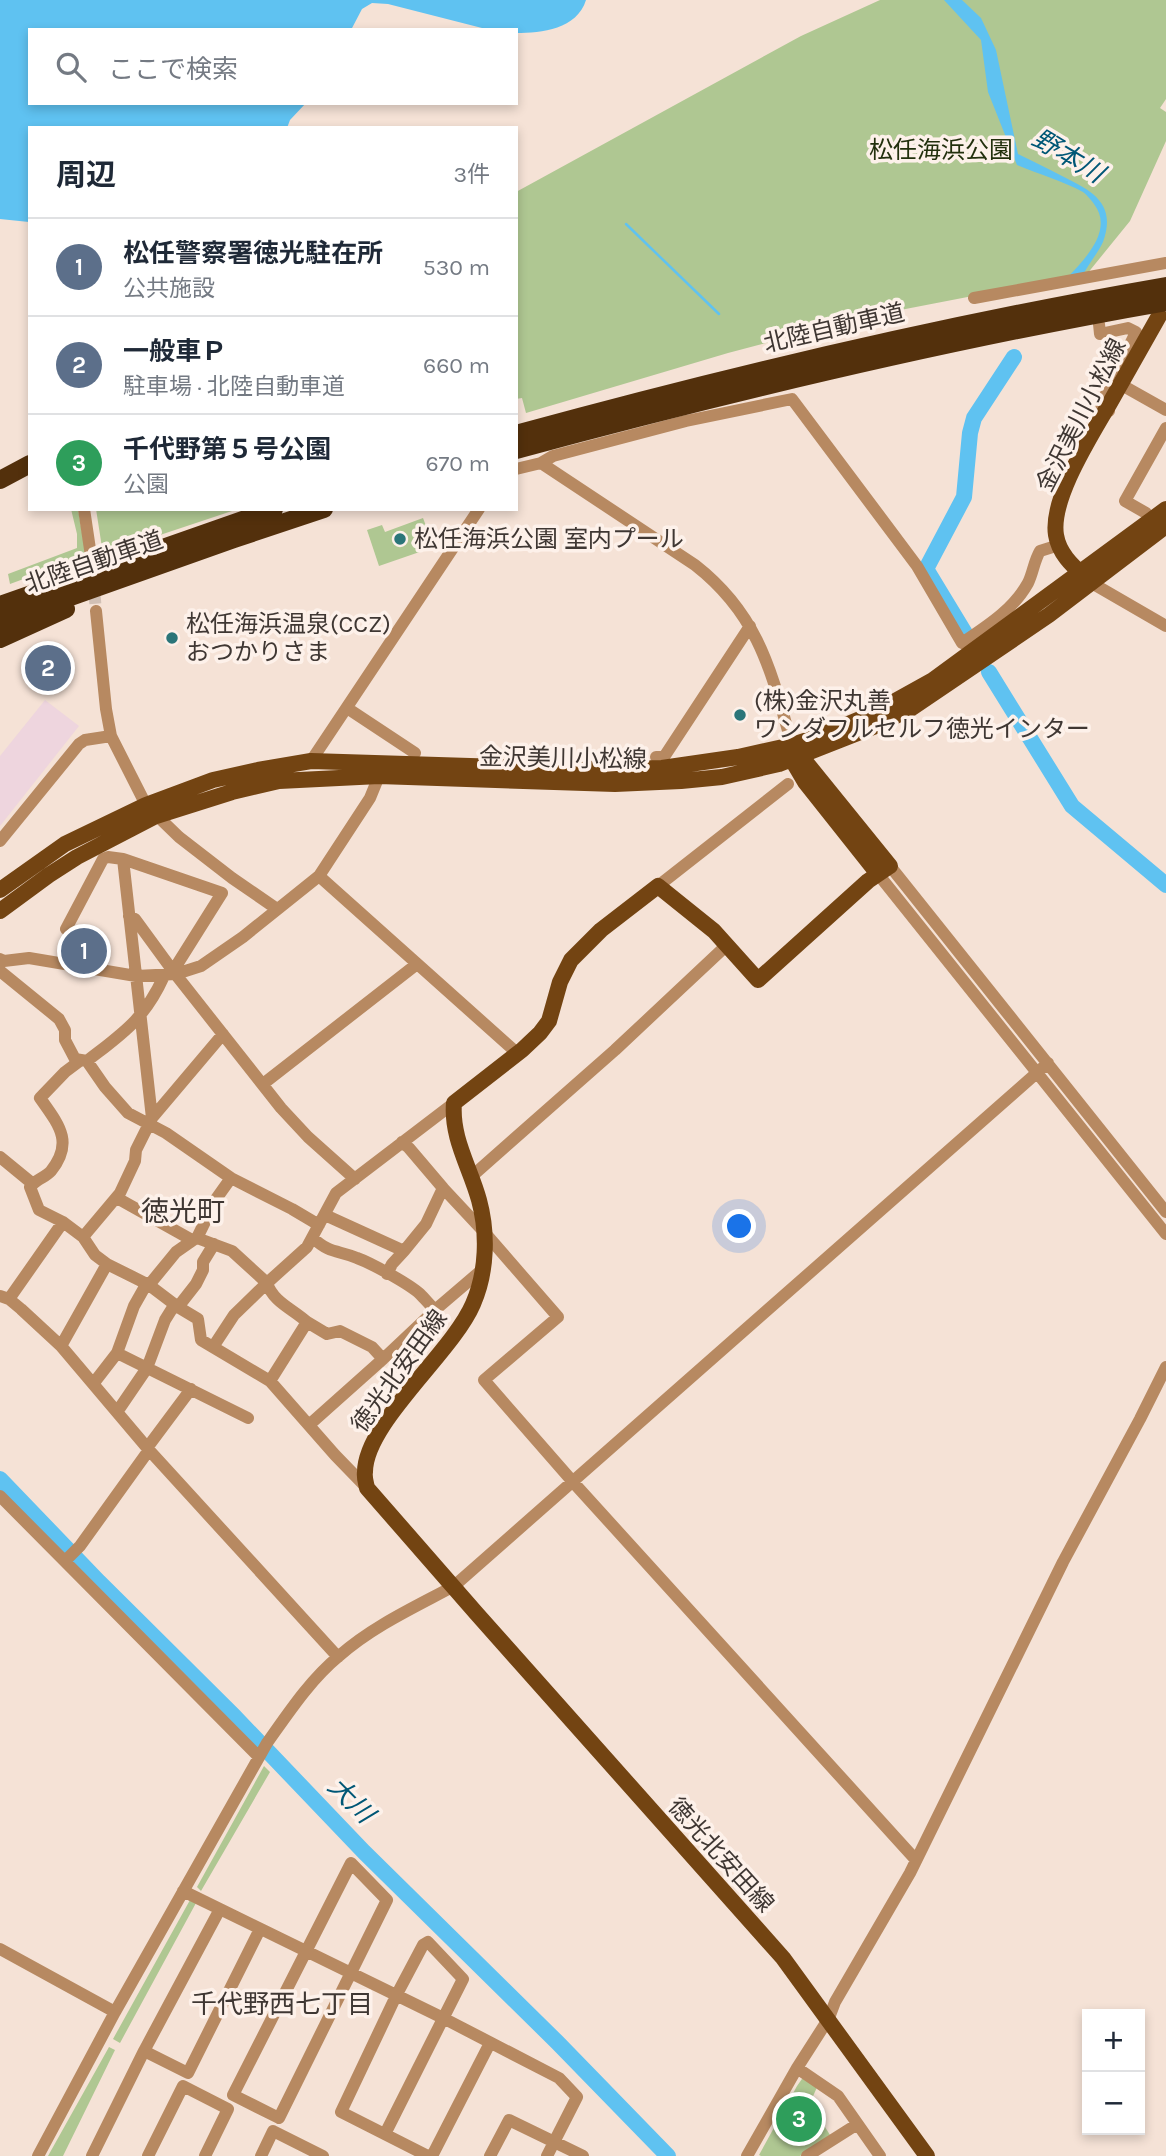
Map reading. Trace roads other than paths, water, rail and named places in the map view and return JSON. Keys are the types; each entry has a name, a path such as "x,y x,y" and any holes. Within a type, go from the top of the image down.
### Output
{"highway":[{"name":"北陸自動車道","path":"518,433 823,355 962,324 1166,286"},
{"name":"北陸自動車道","path":"518,449 674,407 958,341 1164,314"},
{"path":"0,477 28,463"},
{"name":"北陸自動車道","path":"0,622 231,531 270,511"},
{"name":"北陸自動車道","path":"0,605 231,531 316,511"},
{"path":"0,594 203,530 231,531"},
{"path":"0,639 231,531"}],"main road":[{"name":"金沢美川小松線","path":"1059,545 1055,526 1066,484 1105,412 1164,314"},
{"name":"金沢美川小松線","path":"0,911 49,875 151,810 279,781 379,776 629,784 722,776 795,754 873,727 912,708 1049,615 1085,578 1158,523 1166,509"},
{"path":"1059,545 1069,564 1085,578"},
{"name":"金沢美川小松線","path":"0,890 65,844 151,810 213,780 311,761 562,769 662,768 774,751 795,754"},
{"path":"454,1103 540,1033 549,1021 560,982 571,960 601,930 659,886 714,931 758,980 884,870 795,754"},
{"name":"徳光北安田線","path":"454,1103 455,1129 479,1199 485,1233 483,1269 478,1292 467,1315 374,1439 365,1472 367,1488 783,1958 928,2156"}],"street":[{"path":"974,298 1091,283 1166,263"},
{"path":"1098,324 1100,334 1128,328 1136,332 1104,396 1101,404 1105,412 1115,410 1162,326 1164,314"},
{"path":"1127,388 1166,410"},
{"path":"518,469 541,463 553,456 686,421 792,399 917,566 962,643 994,621 1021,594 1040,551 1059,545"},
{"path":"1158,523 1125,501 1166,428"},
{"path":"541,463 695,565 729,596 763,651 795,754"},
{"path":"85,511 91,555"},
{"path":"311,761 478,511"},
{"path":"1085,578 1166,626"},
{"path":"96,611 111,736 151,810 179,837 277,909"},
{"path":"656,757 664,757 750,626"},
{"path":"346,708 415,753"},
{"path":"0,841 79,744 85,740 111,736"},
{"path":"0,959 4,961 30,958 136,976 171,974 201,966 243,937 318,876 370,798 379,776"},
{"path":"659,886 788,783"},
{"path":"66,929 103,859 108,857 123,859 222,894"},
{"path":"123,859 151,1121"},
{"path":"884,870 1048,1063 1166,1212"},
{"path":"884,870 1035,1072 1166,1234"},
{"path":"318,876 517,1054"},
{"path":"232,878 171,974 140,1017 84,1061 65,1072 40,1098 57,1122 63,1137 64,1151 51,1172 30,1187 39,1210 63,1222 83,1237 95,1255 107,1264 148,1284 198,1319 201,1340 270,1381 367,1488"},
{"path":"129,916 135,919 171,974 223,1034 281,1108 307,1137 355,1179"},
{"path":"471,1177 727,945"},
{"path":"262,1084 418,964"},
{"path":"0,971 60,1019 65,1030 65,1040 75,1059 84,1061 128,1113 151,1121 231,1178 292,1209 404,1251"},
{"path":"83,1237 117,1198 151,1121 223,1034"},
{"path":"38,2156 263,1751 290,1709 320,1673 373,1631 454,1586 1048,1063"},
{"path":"213,1347 233,1315 299,1255 313,1238 336,1193 454,1103"},
{"path":"402,1142 558,1317 484,1380 915,1859"},
{"path":"1,1159 33,1184"},
{"path":"93,1384 117,1353 134,1306 148,1284 176,1252 195,1239 216,1199 231,1178"},
{"path":"387,1274 392,1264 426,1224 443,1188"},
{"path":"117,1198 195,1239 232,1251 267,1283 268,1288 283,1305 327,1334 340,1331 372,1347 383,1359"},
{"path":"63,1222 4,1298 61,1346 148,1449 338,1657"},
{"path":"313,1238 335,1253 343,1252 387,1274 419,1293 435,1310"},
{"path":"117,1412 148,1368 165,1320 196,1284 203,1270 203,1262 214,1244"},
{"path":"61,1346 107,1264"},
{"path":"309,1426 483,1269"},
{"path":"270,1381 307,1322"},
{"path":"117,1353 248,1418"},
{"path":"747,2156 829,2018 835,2001 910,1873 1063,1562 1166,1367"},
{"path":"71,1556 191,1389"},
{"path":"0,1496 71,1556 263,1751"},
{"path":"351,1863 387,1900 352,1974 279,2118 233,2095 351,1863"},
{"path":"183,1891 559,2078 577,2097 547,2156"},
{"path":"92,2156 219,1909"},
{"path":"144,2051 188,2073 260,1929"},
{"path":"385,2134 463,1979 428,1942 423,1945 341,2112 385,2134 430,2156 490,2043"},
{"path":"0,1949 116,2012"},
{"path":"797,2068 838,2096 880,2156"},
{"path":"148,2156 183,2086 228,2109 205,2156"},
{"path":"490,2156 509,2120 583,2156"},
{"path":"807,2156 856,2125"},
{"path":"261,2156 273,2131 321,2155"}],"water":[{"path":"0,0 586,0 581,10 567,23 526,33 518,33 518,28 482,28 388,4 372,3 362,9 352,28 28,28 28,105 304,105 288,126 28,126 28,222 0,219"},
{"name":"野本川","path":"944,0 962,0 981,18 996,50 1018,154 1083,187 1099,200 1104,208 1107,217 1103,242 1083,275 1067,278 1089,253 1099,234 1101,224 1094,204 1083,192 1017,165 988,92 981,40"}],"waterway":[{"path":"626,224 719,314"},
{"name":"野本川","path":"966,635 926,569 964,497 974,418 1014,357"},
{"name":"野本川","path":"989,672 1072,806 1166,885"},
{"name":"大川","path":"0,1479 364,1852 557,2042 668,2156"}],"tunnel":[{"path":"91,556 96,611"}],"place":[{"name":"松任海浜公園 室内プール","path":"400,539"},
{"name":"松任海浜温泉(CCZ) おつかりさま","path":"172,638"},
{"name":"一般車Ｐ","path":"48,668"},
{"name":"(株)金沢丸善 ワンダフルセルフ徳光インター","path":"740,715"},
{"name":"松任警察署徳光駐在所","path":"84,951"},
{"name":"千代野第５号公園","path":"799,2119"}],"district":[{"name":"徳光町","path":"183,1211"},
{"name":"千代野西七丁目","path":"282,2004"}],"park label":[{"name":"松任海浜公園","path":"941,150"}]}
